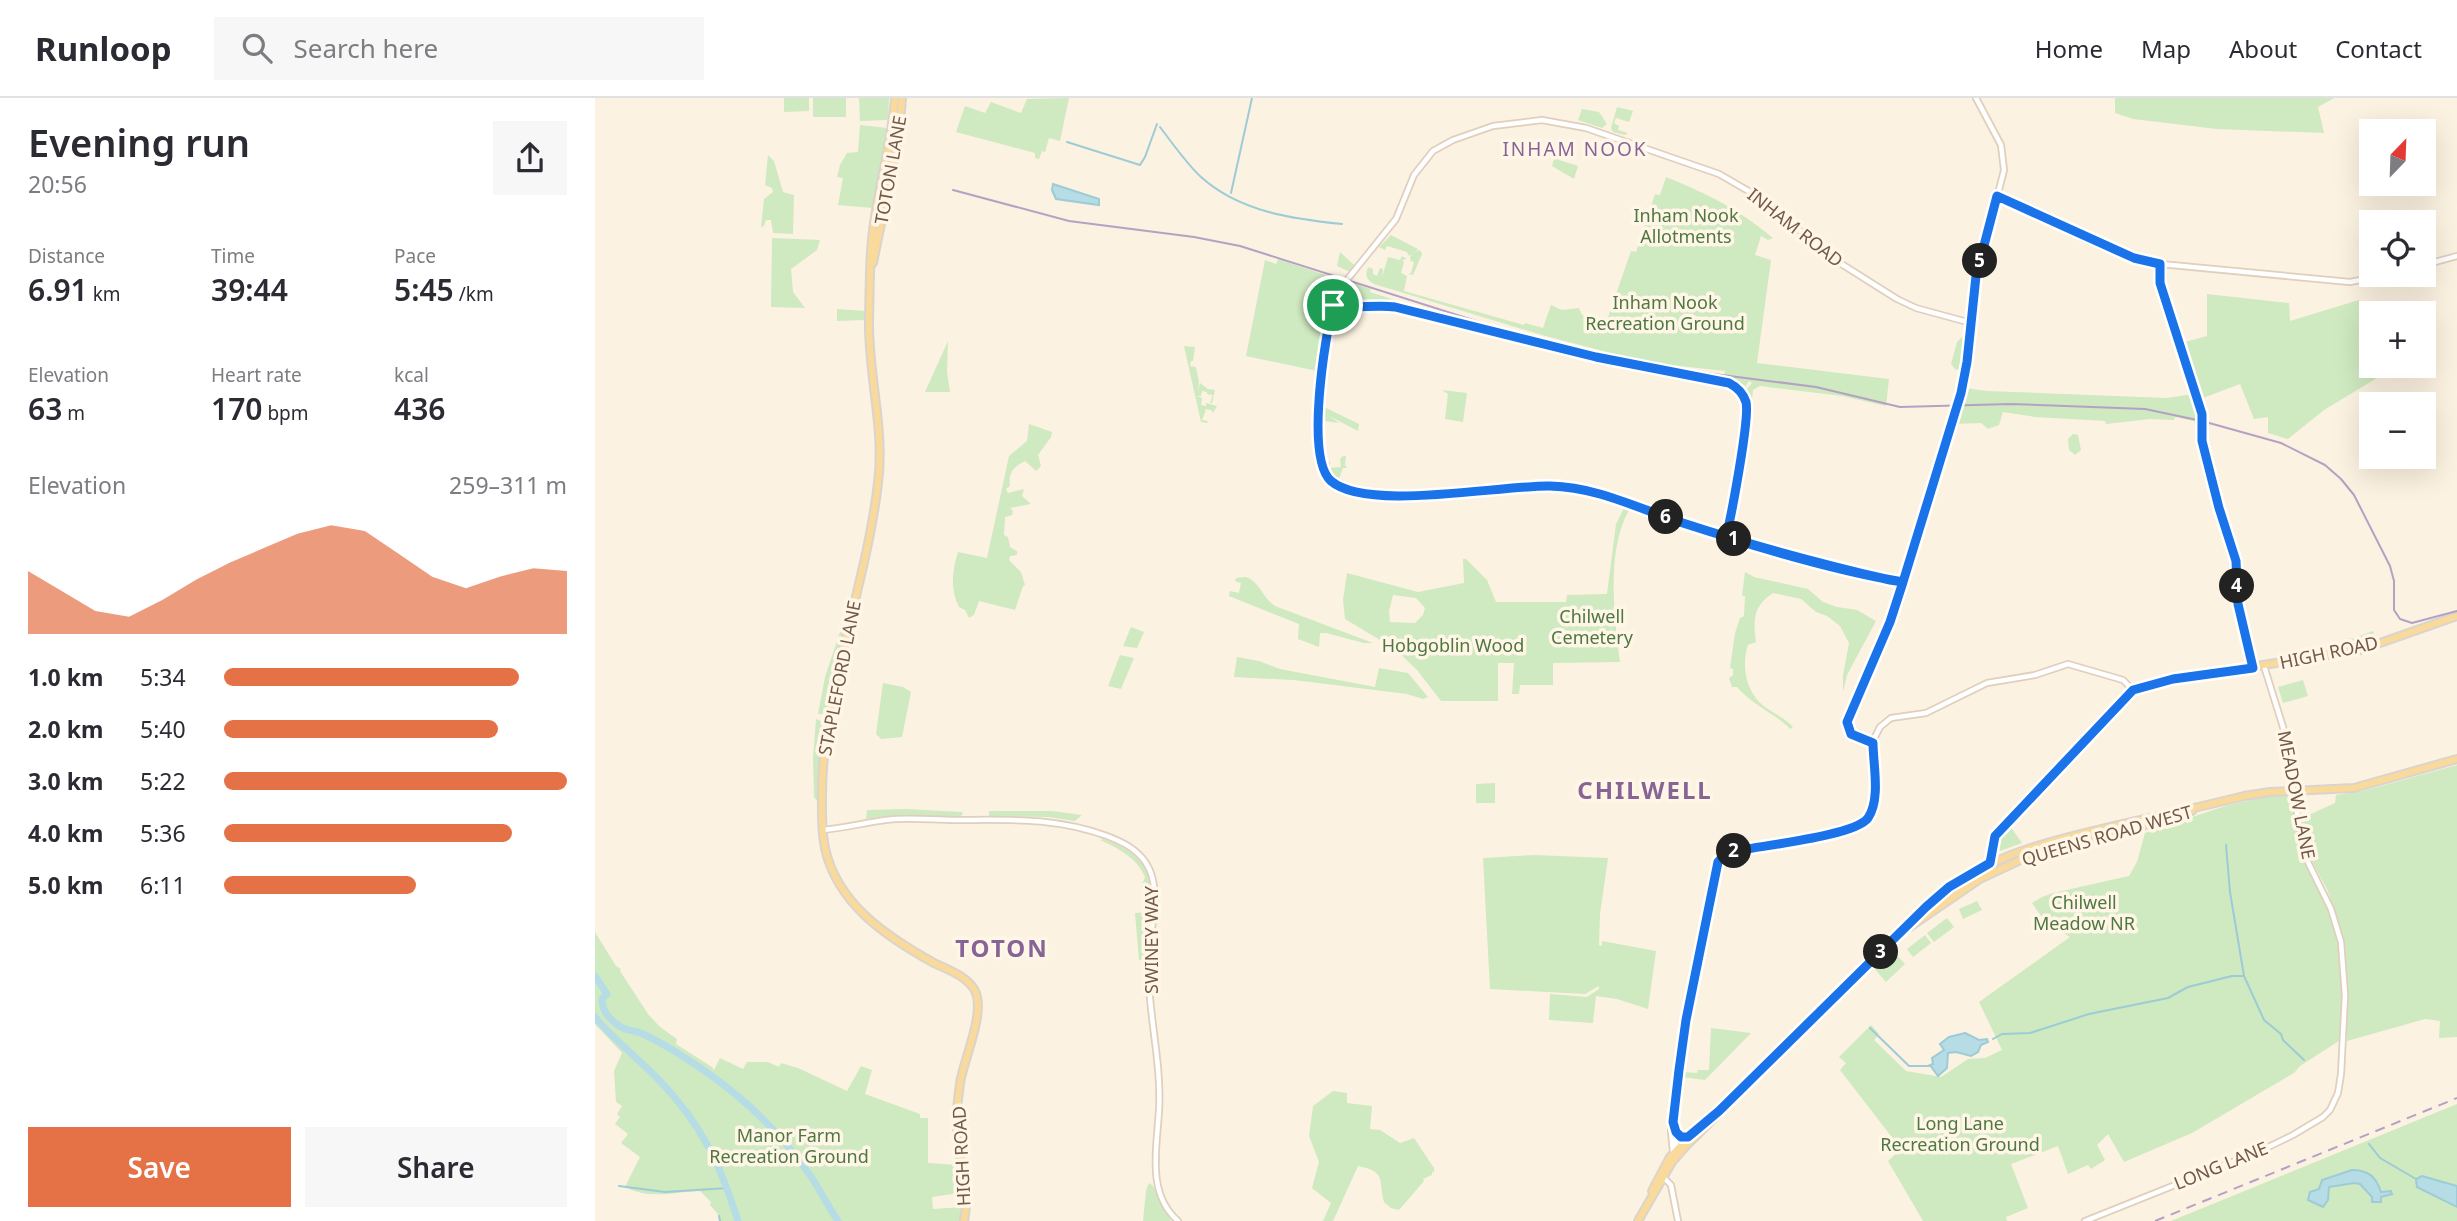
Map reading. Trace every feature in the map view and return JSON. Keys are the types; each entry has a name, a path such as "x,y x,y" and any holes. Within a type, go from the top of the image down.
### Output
{"main road":[{"name":"TOTON LANE","path":"875,240 895,98"},
{"name":"TOTON LANE","path":"875,240 899,135 902,98"},
{"name":"STAPLEFORD LANE","path":"875,240 869,348 879,423 880,472 874,515 838,667 830,715 823,769 822,830 828,859 834,872 861,912 898,942 968,982 975,991 979,1008"},
{"name":"HIGH ROAD","path":"2133,690 2173,679 2360,650 2457,616"},
{"path":"1990,863 1997,834 2133,690"},
{"name":"QUEENS ROAD WEST","path":"1897,937 1949,887 2004,856 2046,841 2259,793 2364,786 2457,760"},
{"name":"QUEENS ROAD WEST","path":"1897,937 1947,900 2003,867 2064,844 2132,829 2210,805"},
{"path":"1992,846 1997,853 2004,856"},
{"path":"1676,1152 1897,937"},
{"name":"HIGH ROAD","path":"964,1221 967,1194 958,1144 958,1106 961,1080 979,1008"},
{"path":"1638,1221 1676,1152 1688,1137 1719,1111"}],"street":[{"path":"1873,743 1851,734 1847,722 1890,622 1961,393 1978,268 2004,170 2003,153 1997,137 1976,98"},
{"name":"INHAM ROAD","path":"1333,305 1341,287 1399,215 1414,175 1433,151 1453,140 1486,128 1542,120 1586,128 1719,174 1764,200 1832,258 1896,299 1916,308 1971,323"},
{"path":"1997,196 2134,258 2160,264 2350,282 2359,280"},
{"path":"2436,262 2457,256"},
{"path":"2160,264 2160,283 2202,414 2202,441 2236,561 2238,604 2253,668"},
{"path":"1726,537 1747,412 1742,393 1733,385 1605,359 1395,307 1354,309 1333,305 1321,377 1318,438 1321,465 1327,477 1334,483 1359,492 1401,496 1495,488 1574,488 1609,496 1726,537 1810,562 1903,582"},
{"path":"1676,1152 1673,1122 1686,1020 1717,865 1722,856 1736,851 1840,832 1863,822 1871,811 1874,799 1876,768 1873,743 1877,731 1888,719 1931,711 1980,685 2035,675 2065,664 2076,664 2123,680 2133,690"},
{"name":"MEADOW LANE","path":"2264,666 2281,718 2304,853 2331,909 2341,943 2345,995 2339,1088"},
{"name":"SWINEY WAY","path":"822,830 891,820 1038,820 1065,823 1088,830 1124,843 1137,853 1150,870 1155,888 1149,969 1160,1074 1156,1179 1165,1204 1178,1221"},
{"name":"LONG LANE","path":"2085,1221 2260,1151 2293,1135 2327,1114 2339,1088"},
{"path":"1673,1122 1677,1135 1688,1137"},
{"path":"1661,1176 1673,1192 1678,1221"}],"green space":[{"path":"784,98 809,98 809,111 784,112"},
{"path":"813,98 846,98 846,117 813,117"},
{"path":"859,98 889,98 888,120 860,121"},
{"path":"1069,98 1060,141 1049,138 1045,152 1042,151 1039,159 1035,158 1035,153 956,132 965,106 985,113 991,102 1021,113 1027,99"},
{"path":"2115,98 2334,98 2318,107 2324,133 2217,129 2133,119 2115,113"},
{"path":"1617,107 1633,111 1629,122 1616,118 1614,123 1619,126 1618,130 1628,133 1625,135 1613,132 1611,128"},
{"path":"1582,109 1599,112 1607,124 1602,128 1578,120"},
{"path":"860,125 887,128 872,208 838,205 843,178 837,177 840,165 847,153 858,152"},
{"path":"768,155 774,161 783,192 794,195 793,234 773,233 771,220 766,220 761,227 764,199 773,192 772,188 765,185"},
{"path":"1555,156 1578,166 1574,179 1552,166"},
{"path":"1666,177 1722,203 1773,238 1768,240 1761,236 1755,255 1771,260 1757,363 1889,379 1886,406 1842,396 1760,386 1753,390 1751,411 1745,391 1752,383 1749,381 1743,390 1738,384 1724,379 1725,371 1661,364 1542,335 1374,284 1367,277 1368,267 1373,269 1373,274 1377,276 1380,268 1383,269 1382,277 1388,257 1400,260 1402,256 1407,259 1402,260 1404,262 1401,273 1407,276 1404,291 1524,325 1525,323 1543,328 1551,305 1562,310 1579,308 1582,315 1606,323 1631,251 1636,252 1655,194 1660,195"},
{"path":"1391,235 1418,249 1415,252 1420,250 1422,254 1413,275 1408,274 1411,273 1414,262 1410,257 1413,254 1409,256 1407,252 1387,246 1385,250 1379,247"},
{"path":"772,238 820,240 817,250 791,269 793,292 805,308 771,307"},
{"path":"1340,252 1355,266 1350,272 1337,266"},
{"path":"1278,259 1343,281 1339,285 1329,280 1325,286 1334,292 1326,315 1317,371 1246,356 1265,260 1276,264"},
{"path":"1350,282 1371,289 1370,292 1453,319 1392,304 1339,303 1339,298"},
{"path":"2207,294 2289,303 2290,321 2359,300 2359,378 2377,378 2324,410 2288,439 2268,433 2268,417 2254,419 2240,384 2203,398 2185,342 2207,336"},
{"path":"837,309 866,311 866,320 837,321"},
{"path":"1967,335 1962,371 1951,364 1957,342"},
{"path":"948,341 947,372 950,392 925,392"},
{"path":"1184,346 1195,347 1190,366 1196,367 1198,392 1200,383 1215,390 1212,403 1213,395 1207,392 1202,391 1201,396 1197,396 1202,398 1201,405 1206,406 1206,403 1217,406 1213,413 1206,409 1202,420 1208,421 1207,423 1201,422"},
{"path":"1965,388 2167,398 2193,394 2198,422 2175,417 2174,420 2150,419 2106,424 2105,421 2035,417 2003,412 1999,425 1988,429 1981,423 1954,424"},
{"path":"1442,390 1467,393 1463,422 1445,419 1448,394"},
{"path":"1324,407 1359,424 1358,431 1329,416 1339,423 1324,421"},
{"path":"1029,424 1052,432 1038,455 1041,466 1036,471 1025,461 1021,463 1013,470 1010,486 1006,489 1008,493 1024,489 1022,496 1031,504 1010,508 1012,515 1005,517 1004,535 1008,537 1010,547 1017,551 1017,555 1010,556 1009,560 1021,572 1025,585 1015,610 979,601 974,615 969,618 965,610 959,607 953,587 958,552 987,558 1009,456 1027,441"},
{"path":"2073,434 2078,435 2081,450 2075,455 2069,450 2068,439"},
{"path":"1346,456 1347,468 1343,468 1339,479 1344,480 1344,483 1330,475 1325,461 1330,462 1330,468 1341,467 1340,459"},
{"path":"1624,508 1629,510 1622,526 1614,564 1614,605 1620,662 1553,663 1553,685 1520,685 1519,694 1512,694 1514,663 1498,663 1498,701 1441,701 1417,670 1395,649 1345,619 1343,600 1347,573 1418,592 1464,583 1463,559 1487,580 1496,602 1566,602 1567,595 1607,594 1616,524","holes":["1393,595 1416,598 1425,608 1423,615 1415,623 1390,622 1389,611"]},
{"path":"1745,572 1754,577 1808,589 1823,602 1857,610 1876,621 1847,675 1843,692 1849,643 1840,626 1816,612 1801,599 1773,593 1761,603 1755,620 1756,642 1748,645 1746,653 1747,679 1759,701 1790,724 1793,727 1790,729 1737,687 1732,687 1729,678 1733,675 1733,669 1730,668 1735,633 1740,618 1744,616 1745,596 1742,596"},
{"path":"1246,577 1255,583 1275,606 1373,643 1326,633 1320,633 1319,647 1298,639 1299,624 1229,596 1230,591 1239,593 1241,583 1235,581 1236,578"},
{"path":"844,620 825,714 818,714 825,677"},
{"path":"1131,627 1144,632 1137,648 1123,646"},
{"path":"2373,631 2375,641 2348,647 2345,640 2348,638"},
{"path":"1120,655 1134,658 1121,689 1108,686"},
{"path":"1237,657 1280,669 1375,687 1379,668 1408,673 1428,697 1423,699 1407,694 1294,680 1234,677"},
{"path":"2303,680 2308,696 2283,703 2278,687"},
{"path":"883,683 903,687 911,692 902,737 881,739 876,734"},
{"path":"816,719 823,722 817,801 814,797 813,758"},
{"path":"2103,727 2105,729 2029,810 2027,808"},
{"path":"2457,765 2457,1037 2439,1038 2440,1021 2425,1019 2347,1041 2346,968 2341,930 2327,889 2307,852 2302,818 2335,803 2336,795 2363,791"},
{"path":"1495,783 1495,803 1476,803 1476,784"},
{"path":"2286,795 2293,802 2301,854 2334,924 2341,967 2342,1039 2300,1066 2294,1073 2192,1133 2124,1162 2108,1134 2097,1145 2105,1160 2091,1169 2088,1165 2068,1174 2058,1146 2011,1164 2028,1208 2006,1217 2007,1221 1923,1221 1888,1161 1901,1149 1840,1070 1846,1063 1839,1057 1871,1025 1879,1034 1874,1040 1906,1071 1941,1077 1968,1059 1985,1058 2002,1050 1979,1002 2070,937 2045,922 2032,903 2053,893 2129,876 2137,862 2145,833 2232,804"},
{"path":"906,809 963,814 866,819 867,810"},
{"path":"989,811 1052,811 1082,815 1075,821 1048,817 989,816"},
{"path":"2010,826 2022,843 2000,851 1996,847 1997,840"},
{"path":"2124,828 2012,861 1939,901 1938,899 1974,874 2020,852"},
{"path":"1100,840 1126,850 1142,864 1150,883 1150,909 1143,899 1147,892 1141,887 1145,877 1142,870 1126,854"},
{"path":"1534,855 1608,858 1600,914 1599,945 1602,946 1602,941 1656,951 1648,1009 1617,999 1596,996 1593,1023 1549,1020 1550,994 1587,997 1599,989 1599,986 1585,994 1490,989 1483,858"},
{"path":"1977,901 1982,910 1963,919 1959,909"},
{"path":"1150,912 1145,960 1139,960 1135,913"},
{"path":"1947,918 1954,927 1934,942 1927,933"},
{"name":"Manor Farm Recreation Ground","path":"595,932 648,1014 677,1039 676,1044 714,1070 720,1058 743,1069 747,1062 768,1062 779,1067 781,1063 847,1091 861,1066 872,1070 865,1094 920,1114 920,1118 928,1118 928,1163 958,1165 963,1203 961,1204 959,1193 932,1197 933,1209 963,1207 959,1221 720,1221 710,1205 711,1202 700,1191 652,1194 625,1187 640,1157 621,1143 628,1134 615,1124 620,1117 617,1114 622,1106 616,1102 614,1071 622,1053 595,1024"},
{"path":"1925,935 1931,943 1913,957 1907,949"},
{"path":"1893,951 1905,964 1886,982 1874,968"},
{"path":"1711,1028 1751,1033 1705,1080 1682,1077 1682,1072 1697,1073 1698,1070 1709,1070"},
{"path":"1333,1091 1347,1093 1347,1103 1372,1106 1370,1129 1380,1130 1400,1143 1414,1138 1434,1168 1434,1173 1432,1171 1432,1175 1423,1179 1399,1210 1384,1202 1377,1174 1358,1166 1333,1221 1323,1221 1331,1203 1312,1188 1319,1162 1309,1136 1313,1106"},
{"path":"2457,1104 2457,1221 2171,1221"},
{"path":"1149,1183 1153,1186 1171,1221 1143,1221"}],"water":[{"path":"1053,184 1099,199 1099,205 1056,199 1052,190"},
{"path":"1965,1033 1979,1040 1987,1039 1988,1042 1981,1045 1978,1052 1971,1056 1948,1053 1947,1068 1938,1076 1930,1065 1933,1064 1932,1058 1944,1050 1940,1044 1949,1037"},
{"path":"2352,1170 2367,1173 2377,1182 2381,1192 2391,1191 2392,1194 2381,1197 2381,1202 2372,1202 2372,1197 2360,1184 2354,1183 2329,1187 2328,1200 2323,1207 2308,1200 2310,1192 2319,1189 2322,1180"},
{"path":"2422,1176 2457,1186 2457,1207 2417,1187 2416,1179"}],"waterway":[{"path":"1231,193 1252,98"},
{"path":"1067,142 1140,165 1157,124"},
{"path":"1160,127 1185,160 1216,189 1268,212 1342,224"},
{"path":"2226,845 2230,892 2244,976 2264,1020 2281,1034 2283,1040 2304,1060"},
{"path":"595,976 607,994 602,1003 612,1020 621,1027 643,1034 672,1049 744,1101 771,1127 795,1156 838,1221"},
{"path":"1993,1039 2002,1034 2030,1033 2089,1014 2168,998 2188,987 2232,976 2244,976"},
{"path":"595,1017 660,1081 687,1113 708,1146 738,1221"},
{"path":"1870,1028 1909,1066 1930,1066"},
{"path":"2369,1144 2380,1158 2416,1179"},
{"path":"619,1186 665,1192 728,1188"},
{"path":"719,1216 720,1221"}],"tram line":[{"path":"953,190 1069,221 1194,237 1240,246 1517,334 1660,367 1816,387 1900,407 2011,404 2145,409 2202,421 2281,443 2325,465 2354,495 2390,566 2394,581 2394,610 2400,619 2412,623 2457,611"}],"railway":[{"path":"2155,1221 2457,1098"}],"district":[{"name":"INHAM NOOK","path":"1575,149"},
{"name":"CHILWELL","path":"1645,791"},
{"name":"TOTON","path":"1002,949"}],"route":[{"path":"1333,305 1321,377 1319,459 1323,471 1338,485 1368,493 1401,496 1546,486 1593,491 1685,524 1726,537 1810,562 1890,580 1903,582 1961,393 1970,341 1976,276 1997,196 2090,240 2141,261 2160,264 2160,283 2177,329 2202,414 2202,441 2236,561 2238,604 2253,668 2173,679 2133,690 1995,836 1990,863 1949,887 1926,907 1719,1111 1688,1137 1683,1138 1677,1135 1673,1122 1679,1070 1686,1020 1718,862 1726,853 1840,832 1867,818 1873,805 1876,768 1873,743 1851,734 1847,722 1890,622 1903,582 1810,562 1746,543 1726,537 1747,412 1742,393 1729,383 1596,357 1395,307 1354,309 1333,305"}],"park label":[{"name":"Inham Nook Allotments","path":"1686,226"},
{"name":"Inham Nook Recreation Ground","path":"1665,313"},
{"name":"Chilwell Cemetery","path":"1592,627"},
{"name":"Hobgoblin Wood","path":"1453,646"},
{"name":"Chilwell Meadow NR","path":"2084,913"},
{"name":"Long Lane Recreation Ground","path":"1960,1134"}]}
